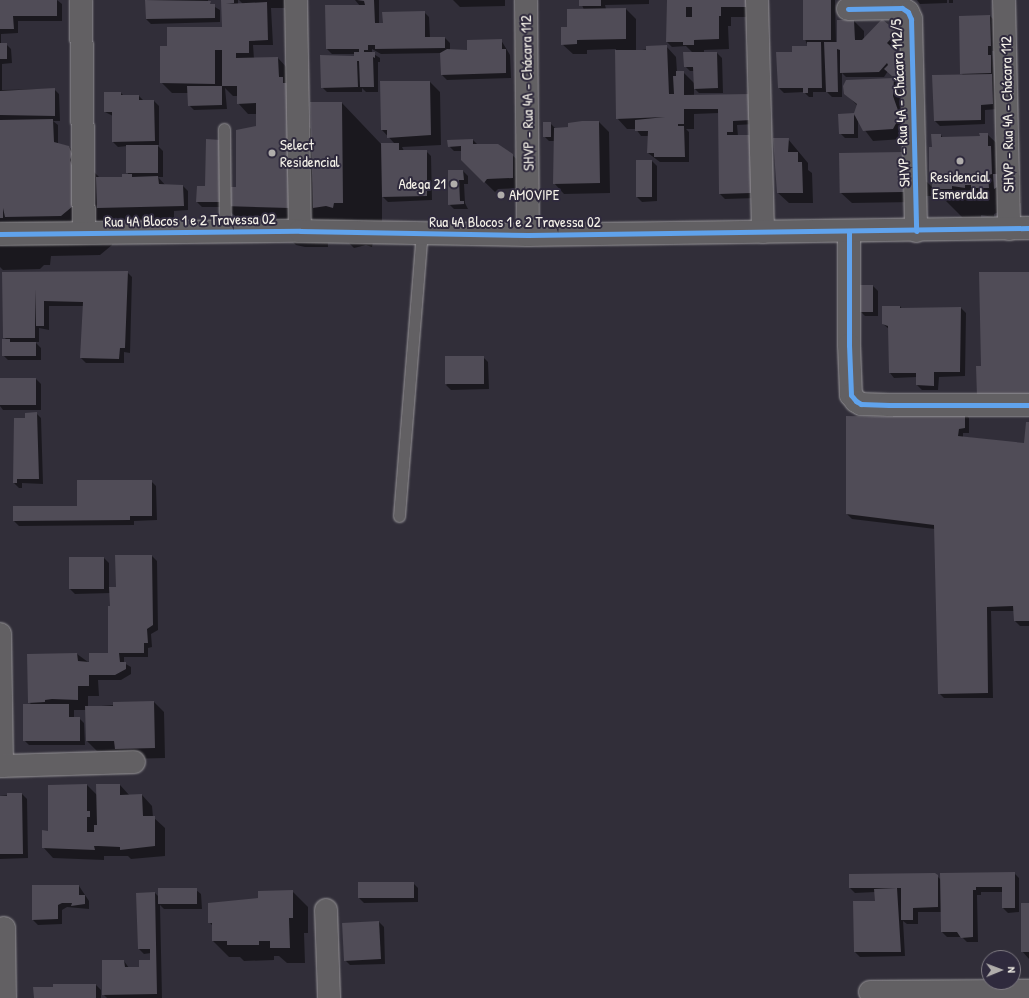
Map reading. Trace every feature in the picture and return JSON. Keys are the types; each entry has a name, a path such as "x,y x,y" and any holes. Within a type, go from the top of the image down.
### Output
{"street":[{"path":"81,0 84,233"},
{"path":"296,0 300,231"},
{"name":"SHVP - Rua 4A - Chácara 112","path":"526,0 528,235"},
{"path":"758,0 763,232"},
{"name":"SHVP - Rua 4A - Chácara 112","path":"1004,0 1019,229"},
{"name":"SHVP - Rua 4A - Chácara 112/5","path":"848,9 902,8 911,19 916,231"},
{"name":"Rua 4A Blocos 1 e 2 Travessa 02","path":"0,234 300,231 528,235 1019,229"},
{"path":"848,232 851,395 856,401 861,404 889,405 1029,405"},
{"path":"0,634 1,766 134,762"},
{"path":"326,910 329,998"},
{"path":"4,928 5,998"},
{"path":"870,992 1029,991"}],"lane":[{"path":"224,129 225,232"},
{"path":"399,516 422,233"}],"building":[{"path":"0,0 57,0 57,16 13,16 14,29 0,29"},
{"path":"145,0 211,1 210,4 215,4 215,18 146,19"},
{"path":"221,0 234,0 234,3 226,4 267,2 268,40 249,41 249,53 236,53 236,58 278,57 279,77 283,77 283,83 289,83 289,208 223,206 223,187 236,187 236,130 256,126 256,103 237,104 237,86 222,86 222,50 215,50 215,84 160,83 160,46 167,46 167,27 222,27"},
{"path":"357,0 374,0 375,23 383,23 382,12 425,11 425,37 445,37 445,48 375,49 375,45 368,45 368,50 364,50 364,52 375,52 375,58 373,57 374,87 360,87 359,61 357,61 358,87 321,88 320,55 354,56 354,52 359,52 359,49 326,49 325,5 365,5 364,1"},
{"path":"579,0 601,0 601,6 579,6"},
{"path":"667,0 749,0 749,7 721,7 721,16 719,16 719,39 694,40 694,45 683,45 683,42 666,42","holes":["686,7 692,7 692,17 686,17"]},
{"path":"803,0 831,0 831,40 803,40"},
{"path":"626,8 626,39 577,40 577,44 561,45 561,27 567,27 567,9"},
{"path":"990,15 991,46 988,46 988,55 991,55 991,73 960,74 959,16"},
{"path":"882,19 889,25 892,22 896,26 893,29 897,32 887,43 899,54 894,59 904,67 904,76 892,76 884,69 888,65 887,63 879,72 840,73 840,50 837,49 838,92 826,92 824,42 837,42 837,20 854,20 855,40 862,40"},
{"path":"502,39 502,49 506,49 506,73 441,75 440,53 447,49 467,50 467,40"},
{"path":"807,42 821,42 822,88 808,88 808,93 803,93 803,88 778,88 776,52 792,52 792,46 807,46"},
{"path":"0,43 7,43 7,59 0,59"},
{"path":"667,45 669,94 674,94 673,76 676,76 676,71 684,71 684,95 751,94 751,120 733,121 733,132 727,132 727,135 751,135 751,193 719,194 718,109 684,109 684,124 678,124 678,126 684,126 685,157 654,157 654,153 647,153 648,131 635,131 635,120 665,117 616,119 615,50 646,50 646,46"},
{"path":"683,52 717,52 718,88 694,89 693,67 684,67"},
{"path":"992,74 993,104 981,105 981,120 934,121 932,75"},
{"path":"894,78 893,96 900,116 893,129 863,131 854,114 854,134 839,134 838,114 854,113 857,104 844,94 843,86 846,80"},
{"path":"380,81 430,81 431,135 387,138 387,130 381,130"},
{"path":"187,86 222,86 222,105 188,106"},
{"path":"55,88 55,116 0,115 0,91"},
{"path":"104,92 121,92 121,95 139,95 139,100 154,100 155,141 112,142 112,112 104,112"},
{"path":"310,102 342,102 343,203 334,203 333,208 326,206 313,208"},
{"path":"53,119 54,142 69,146 72,154 70,160 73,168 73,206 61,216 5,217 3,208 3,218 0,218 0,120"},
{"path":"599,121 600,183 553,184 554,128 568,127 568,123"},
{"path":"543,122 551,122 551,137 543,137"},
{"name":"Residencial Esmeralda","path":"979,133 988,133 988,146 991,146 992,174 988,175 989,188 971,188 971,185 965,185 965,188 952,186 952,189 932,189 932,176 929,176 929,147 932,147 931,134 941,134 941,137 980,136"},
{"path":"773,138 789,138 788,152 798,152 798,162 802,162 803,193 777,193"},
{"path":"206,139 221,140 220,202 196,202 197,186 205,186"},
{"path":"473,139 473,144 498,144 513,154 513,178 487,179 484,183 461,160 461,146 448,147 447,140"},
{"path":"381,143 399,143 399,150 427,150 427,196 382,197"},
{"path":"126,145 158,145 158,173 126,173"},
{"path":"903,152 904,192 840,193 839,153"},
{"path":"636,160 652,160 652,197 636,197"},
{"name":"Adega 21","path":"448,170 463,170 464,180 459,180 460,201 464,201 464,204 448,205"},
{"path":"122,174 132,174 132,177 158,176 159,184 183,185 184,206 97,208 96,177 122,177"},
{"path":"993,174 1001,174 999,186 994,189"},
{"path":"128,271 125,348 120,348 119,359 80,358 83,302 44,301 44,326 36,326 35,289 35,338 3,338 2,272"},
{"path":"979,272 1029,272 1029,396 977,397 976,366 981,366"},
{"path":"859,285 873,285 873,312 859,312"},
{"path":"882,306 900,306 900,308 961,307 960,372 934,372 934,386 916,385 916,373 889,373 888,326 882,324"},
{"path":"2,339 10,339 10,342 36,342 36,356 2,356"},
{"path":"445,356 484,356 484,384 445,384"},
{"path":"0,378 36,378 36,405 0,405"},
{"path":"37,412 39,479 17,479 17,483 13,483 14,418 25,418 25,413"},
{"path":"965,412 965,428 959,429 958,436 1024,443 1026,422 1029,422 1029,621 1014,621 1013,606 987,607 988,693 938,694 934,525 846,514 846,416 893,417 893,414"},
{"path":"77,480 152,480 152,516 130,516 130,520 13,521 13,506 77,506"},
{"path":"115,555 152,555 153,625 147,629 148,643 144,643 144,653 119,653 120,662 126,662 126,669 115,675 89,675 89,686 78,686 78,700 52,699 45,700 45,702 28,703 27,654 77,653 78,661 89,662 89,653 108,653 108,606 110,606 109,587 116,587"},
{"path":"69,557 104,557 104,589 69,589"},
{"path":"154,701 155,748 115,749 114,741 86,741 85,706 113,706 113,702"},
{"path":"23,704 69,704 69,717 80,717 80,741 23,741"},
{"path":"87,784 87,811 90,811 90,817 87,817 87,832 94,832 94,825 97,825 96,784 120,784 120,795 142,794 143,816 155,816 155,846 120,850 120,847 98,846 94,846 95,850 42,848 42,830 48,831 48,785"},
{"path":"7,793 22,793 23,854 0,854 0,796 7,796"},
{"path":"1015,872 1015,908 1002,908 1002,887 976,887 976,890 973,890 973,937 961,938 957,932 941,932 940,873"},
{"path":"935,873 938,875 938,907 913,908 913,920 901,920 901,888 849,888 849,874"},
{"path":"358,882 414,882 414,898 358,898"},
{"path":"32,885 79,885 79,895 85,895 85,904 71,906 72,903 62,903 58,905 58,919 32,920"},
{"path":"158,888 197,888 197,904 158,904"},
{"path":"897,888 901,952 854,952 853,901 875,901 874,889"},
{"path":"293,890 293,918 289,918 290,948 270,948 270,941 259,941 259,945 227,945 227,941 212,941 212,923 208,923 208,903 258,898 258,891"},
{"path":"155,892 157,994 102,995 102,960 124,960 125,967 139,967 139,960 150,960 150,949 138,949 136,893"},
{"path":"1021,903 1029,903 1029,952 1021,952"},
{"path":"379,921 381,959 344,961 342,923"},
{"path":"53,984 96,984 96,998 34,998 33,987 53,987"}],"cycle path":[{"path":"848,9 902,8 908,12 911,19 916,231"},
{"path":"0,234 300,231 528,235 1029,228"},
{"path":"849,232 849,345 851,395 856,401 861,404 889,405 1029,405"}],"place":[{"name":"Select Residencial","path":"272,153"},
{"name":"Residencial Esmeralda","path":"960,161"},
{"name":"Adega 21","path":"454,184"},
{"name":"AMOVIPE","path":"501,195"}]}
